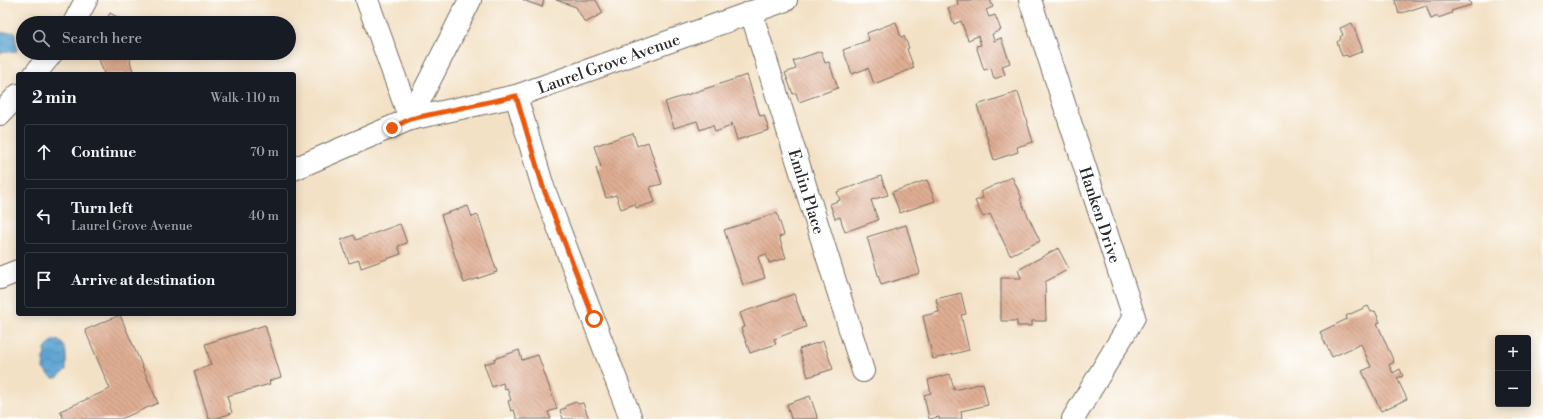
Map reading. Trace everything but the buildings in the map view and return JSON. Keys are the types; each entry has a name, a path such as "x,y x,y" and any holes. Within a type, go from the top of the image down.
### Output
{"street":[{"path":"78,16 86,0"},
{"path":"366,0 410,119"},
{"path":"410,119 470,0"},
{"name":"Laurel Grove Avenue","path":"296,168 410,119 516,96 786,0"},
{"name":"Hanken Drive","path":"1030,0 1134,317 1073,419"},
{"name":"Emlin Place","path":"751,12 863,371"},
{"path":"37,72 46,60"},
{"path":"516,96 543,187 631,419"},
{"path":"0,114 16,97"}],"water":[{"path":"15,32 16,51 0,53 0,33"},
{"path":"54,339 62,344 66,351 66,370 57,378 53,378 43,369 45,349"}],"route":[{"path":"392,128 410,119 516,96 543,187 594,319"}]}
